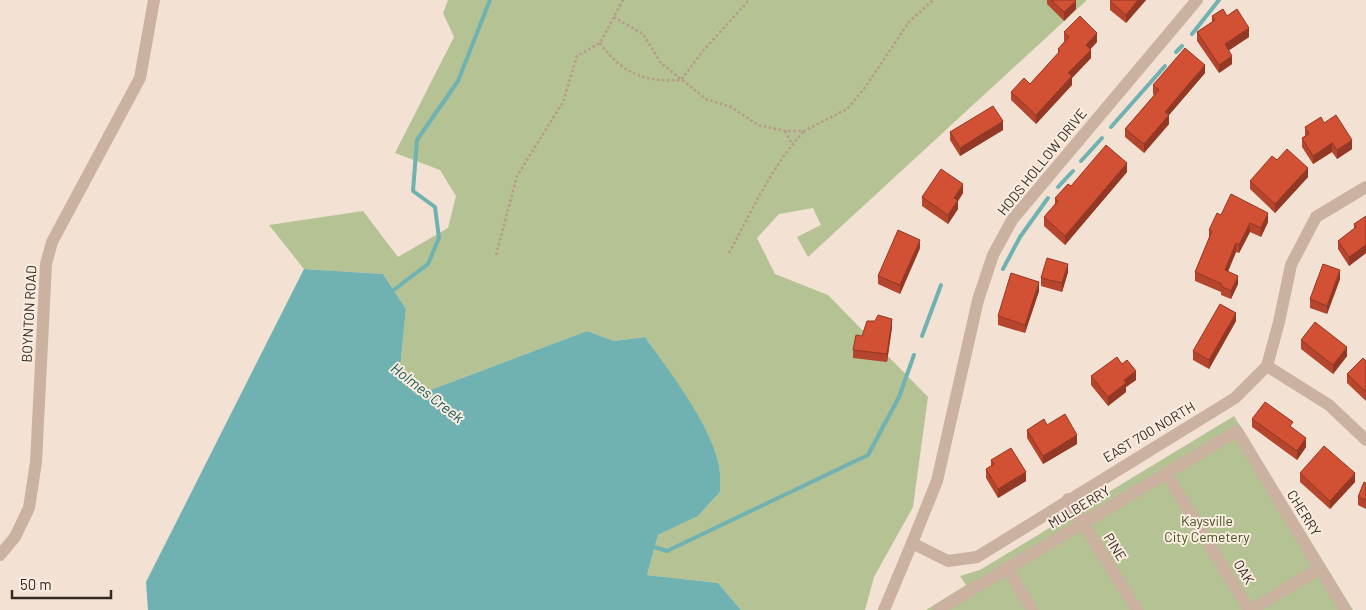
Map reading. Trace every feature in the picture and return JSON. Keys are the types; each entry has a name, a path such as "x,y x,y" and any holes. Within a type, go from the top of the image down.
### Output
{"street":[{"name":"BOYNTON ROAD","path":"0,555 15,537 29,508 36,462 46,264 52,242 62,227 140,78 154,0"},
{"name":"HODS HOLLOW DRIVE","path":"912,543 937,481 978,300 994,255 1012,220 1197,0"},
{"name":"EAST 700 NORTH","path":"912,543 948,560 977,557 1068,499 1235,398 1267,366 1279,322 1291,265 1316,217 1366,187"},
{"path":"1267,366 1329,405 1366,440"},
{"name":"MULBERRY","path":"938,610 1236,431"},
{"name":"CHERRY","path":"1236,431 1346,610"},
{"name":"OAK","path":"1166,473 1250,610"},
{"name":"PINE","path":"1068,499 1137,610"},
{"path":"884,610 912,543"},
{"path":"1007,568 1032,610"},
{"path":"1250,610 1320,568"}],"path":[{"path":"496,254 517,176 563,102 576,56 600,44 623,0"},
{"path":"682,80 702,52 749,0"},
{"path":"729,253 755,201 792,144 804,131 846,109 864,89 908,22 933,0"},
{"path":"614,17 642,34 661,63 706,99 731,107 758,126 785,131 804,131"},
{"path":"600,44 613,61 641,77 663,81 682,80"},
{"path":"785,131 792,144"}],"green space":[{"path":"448,0 1087,0 808,257 797,237 821,225 813,208 779,214 757,238 775,274 828,295 928,397 913,507 874,577 865,610 741,610 718,583 647,575 658,535 698,516 720,492 720,469 712,445 696,413 645,337 614,341 587,331 417,395 399,378 406,309 383,274 304,269 269,225 363,211 398,257 448,228 456,196 440,170 395,153 454,37 443,13"},
{"name":"Kaysville City Cemetery","path":"1234,416 1353,610 926,610 966,585 960,576 980,570"}],"water":[{"path":"304,269 383,274 406,309 399,378 417,395 587,331 614,341 645,337 697,413 713,445 720,469 720,492 698,516 658,535 647,575 718,583 741,610 148,610 146,582"}],"building":[{"path":"1051,0 1075,0 1076,1 1064,12"},
{"path":"1111,0 1138,0 1126,15"},
{"path":"1223,9 1227,16 1237,9 1249,28 1225,44 1232,56 1219,65 1197,32 1215,20 1212,16"},
{"path":"1080,16 1097,33 1086,45 1091,50 1068,73 1072,76 1036,115 1011,92 1024,78 1030,84 1060,51 1058,49 1069,37 1064,32"},
{"path":"1185,48 1205,65 1165,112 1169,115 1144,144 1125,129 1159,90 1153,85"},
{"path":"993,106 1003,121 960,148 950,132"},
{"path":"1336,115 1352,140 1337,150 1332,143 1313,156 1302,138 1309,134 1305,127 1321,117 1324,123"},
{"path":"1106,145 1127,163 1065,236 1044,217 1058,201 1055,198 1068,184 1071,186"},
{"path":"1287,149 1308,168 1275,204 1250,181 1272,156 1277,160"},
{"path":"941,169 963,184 954,198 958,200 948,215 922,197"},
{"path":"1231,194 1268,213 1261,228 1250,223 1239,245 1236,243 1225,270 1238,276 1231,291 1221,286 1222,284 1195,272 1212,231 1209,230 1217,213 1221,215"},
{"path":"1366,216 1366,245 1349,257 1338,241 1356,227 1354,224"},
{"path":"898,230 920,240 900,285 878,276"},
{"path":"1047,258 1068,264 1062,283 1041,278"},
{"path":"1323,264 1340,270 1327,306 1310,299"},
{"path":"1011,273 1039,282 1025,325 998,316"},
{"path":"1220,304 1236,313 1209,360 1193,351"},
{"path":"878,315 892,319 887,354 853,350 856,335 862,336 867,321 875,321"},
{"path":"1315,322 1347,347 1333,365 1301,340"},
{"path":"1117,357 1122,364 1127,360 1136,371 1124,380 1126,383 1108,397 1091,376"},
{"path":"1363,358 1366,361 1366,392 1347,374"},
{"path":"1265,402 1293,422 1290,426 1306,438 1297,451 1252,419"},
{"path":"1065,414 1077,435 1043,456 1027,430 1044,419 1047,425"},
{"path":"1324,446 1355,473 1330,501 1300,473"},
{"path":"1011,448 1026,472 998,489 986,469 994,464 991,460"},
{"path":"1364,482 1366,483 1366,500 1358,497"}],"waterway":[{"name":"Holmes Creek","path":"391,292 428,264 439,238 435,207 413,191 417,140 458,81 490,0"},
{"path":"1192,34 1219,0"},
{"path":"1176,52 1182,46"},
{"path":"1111,127 1165,66"},
{"path":"1081,161 1102,138"},
{"path":"1058,187 1073,171"},
{"path":"1003,269 1020,237 1048,198"},
{"path":"922,336 941,285"},
{"path":"651,546 667,551 868,455 899,397 914,355"}]}
